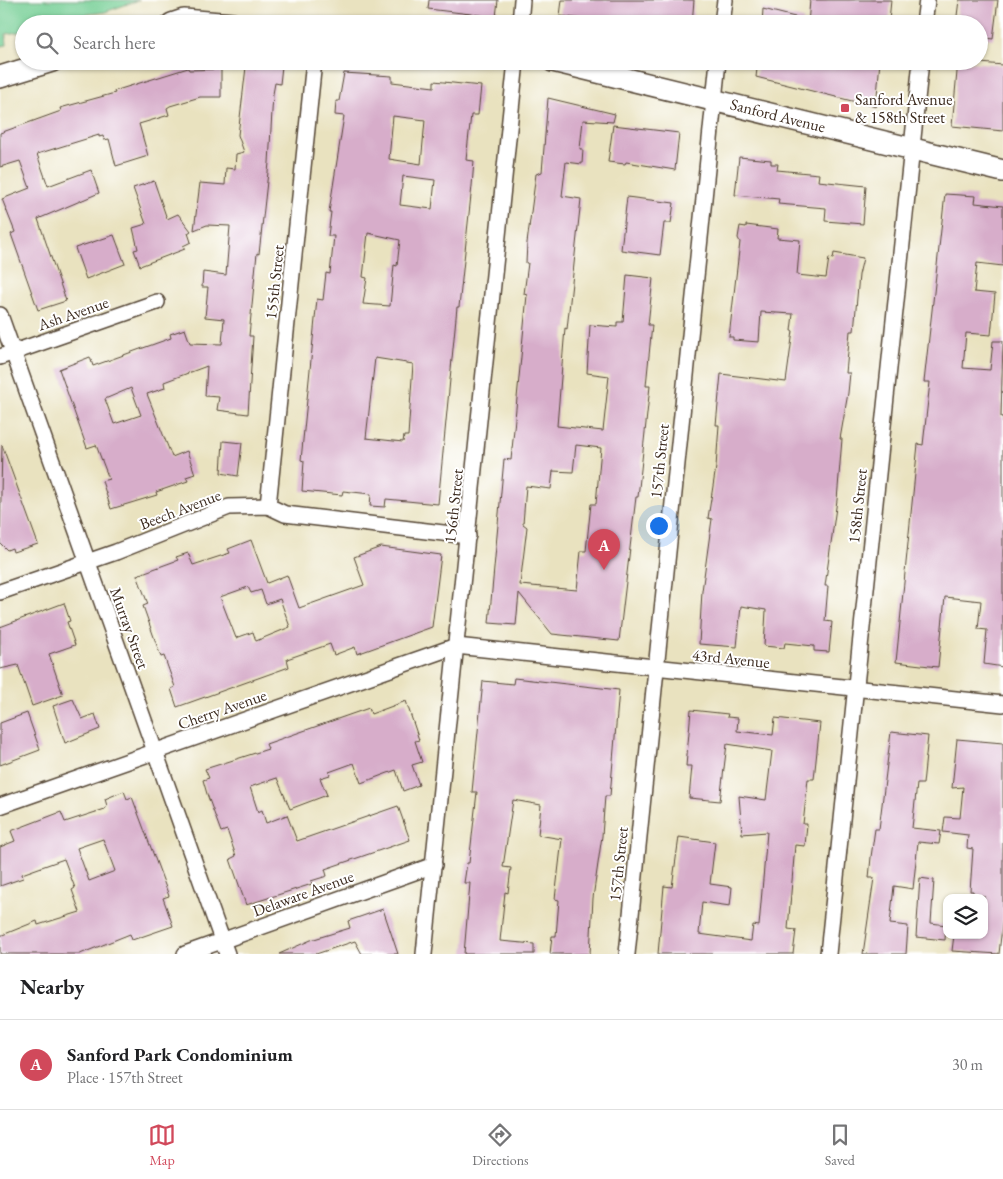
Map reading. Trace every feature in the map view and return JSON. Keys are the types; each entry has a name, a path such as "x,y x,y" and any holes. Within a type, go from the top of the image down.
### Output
{"street":[{"path":"521,15 522,0"},
{"path":"723,15 724,0"},
{"path":"925,15 927,0"},
{"path":"0,77 23,70"},
{"name":"155th Street","path":"268,506 313,70"},
{"name":"156th Street","path":"424,954 515,70"},
{"name":"Sanford Avenue","path":"591,70 1003,171"},
{"name":"157th Street","path":"627,954 717,70"},
{"name":"158th Street","path":"828,954 920,70"},
{"name":"Ash Avenue","path":"7,355 157,302"},
{"name":"Murray Street","path":"0,315 7,355 88,561 225,947"},
{"name":"Beech Avenue","path":"0,592 116,552 229,507 268,506 285,514 468,536"},
{"name":"43rd Avenue","path":"456,646 1003,704"},
{"name":"Cherry Avenue","path":"0,806 456,646"},
{"name":"Delaware Avenue","path":"185,954 225,947 434,865"}],"green space":[{"path":"0,0 139,0 105,12 82,15 15,15 15,32 6,34 7,45 0,46"}],"building":[{"path":"429,0 498,0 496,15 479,15 428,9"},
{"path":"562,0 694,0 693,15 560,15"},
{"path":"810,0 891,0 890,15 809,15"},
{"path":"959,0 998,0 993,39 988,38 988,15 957,15"},
{"path":"763,9 787,15 763,15"},
{"path":"988,64 1003,65 1003,131 952,126 957,70 988,70"},
{"path":"182,70 221,70 221,97 200,97 170,106 167,108 169,115 139,124 148,156 116,166 109,139 104,140 103,136 99,137 99,135 37,154 48,186 91,170 99,193 38,219 66,301 38,310 11,234 15,232 2,199 30,188 20,161 0,167 0,133 61,111 60,108 115,93 114,91"},
{"path":"246,70 282,70 280,84 275,83 273,94 269,163 259,254 257,253 249,336 253,336 248,414 217,410 219,397 205,396 207,366 164,382 165,388 147,394 172,457 187,451 195,474 186,477 188,481 156,492 157,495 111,509 102,481 109,479 96,445 87,448 59,369 90,357 93,366 171,338 170,334 185,329 190,343 222,344 224,319 205,317 208,287 202,287 203,272 226,275 230,226 207,225 194,230 200,183 225,185 226,168 235,169 236,154 244,152 238,135","holes":["131,388 141,415 114,424 105,399"]},
{"path":"757,70 879,70 876,107 756,77"},
{"path":"344,73 392,76 392,82 434,87 434,81 481,86 478,115 471,115 466,160 474,161 472,186 459,307 457,307 438,504 386,499 385,507 370,506 371,494 343,491 342,495 302,491 304,461 301,460 317,299 323,300 326,273 330,274 334,236 328,236 331,212 329,212 344,116 335,115 336,101 339,101","holes":["393,116 425,120 421,164 389,159","403,176 435,180 432,209 400,205","368,233 400,240 397,266 394,265 390,306 363,304 367,278 363,277","375,358 413,364 408,436 404,436 403,442 366,438"]},
{"path":"548,98 615,114 613,122 583,120 580,149 583,149 582,164 566,162 562,196 581,199 567,329 565,328 557,426 603,431 609,376 587,373 590,325 617,327 617,322 623,322 627,275 653,278 648,325 652,325 646,386 650,386 619,641 552,634 519,593 516,625 489,623 504,459 511,460 527,295 524,294 528,263 526,263 527,243 536,174 542,172","holes":["576,445 601,448 596,504 591,504 586,551 581,551 577,590 520,585 527,527 523,524 526,486 551,489 553,471 573,472"]},
{"path":"613,125 679,133 675,170 626,162 625,164 608,162"},
{"path":"739,157 771,160 771,164 778,164 777,170 819,174 818,181 866,186 863,224 825,221 826,208 778,204 779,199 735,195"},
{"path":"154,181 167,219 178,214 191,231 188,233 191,242 183,246 185,249 140,266 134,250 138,249 133,228 146,224 133,188"},
{"path":"945,194 976,196 975,203 1003,206 1003,266 977,263 974,292 995,294 991,335 966,333 963,368 990,370 993,341 1003,341 1001,417 1003,417 1003,667 984,664 987,630 978,629 981,601 945,597 938,667 896,662 918,444 923,445 930,382 924,382"},
{"path":"627,197 674,203 671,223 664,223 660,255 621,250"},
{"path":"746,225 778,229 777,238 800,240 797,275 826,278 829,258 833,259 834,253 863,258 859,275 854,331 850,331 846,373 850,373 840,439 842,439 837,500 825,586 828,586 825,621 832,622 829,652 814,651 814,646 785,643 784,648 764,646 766,610 741,606 737,647 699,644 702,591 712,519 708,518 716,467 719,425 716,425 721,374 786,382 793,331 791,331 793,314 761,312 759,342 733,340 733,337 729,337 740,242 738,238 740,226 746,227"},
{"path":"114,235 125,264 86,279 75,248"},
{"path":"223,441 242,443 238,476 221,473"},
{"path":"2,445 38,544 13,552 12,548 7,550 0,543"},
{"path":"251,540 267,583 287,575 299,608 364,585 354,557 381,547 441,555 432,627 357,654 355,647 334,655 330,644 287,659 289,667 177,707 171,689 175,687 164,656 161,657 143,606 148,604 137,575 178,560 176,557 188,553 193,565 230,553 228,549","holes":["248,587 251,593 261,590 266,604 280,599 290,627 256,641 253,632 236,638 220,597"]},
{"path":"64,603 70,621 67,622 75,645 49,654 63,695 32,706 18,665 0,669 0,627"},
{"path":"514,678 619,690 610,796 605,796 602,836 593,898 590,954 550,954 552,936 556,936 559,900 555,899 562,839 538,835 541,805 513,800 503,867 511,868 508,893 505,892 500,941 534,944 534,954 464,954 470,883 464,883 467,863 469,863 477,792 472,792 483,681 513,684"},
{"path":"73,699 82,719 95,714 100,729 65,743 53,706"},
{"path":"406,701 419,740 415,741 422,762 412,765 419,785 403,791 396,770 361,783 354,763 329,772 330,775 320,778 327,795 290,809 277,778 250,787 258,812 262,810 266,823 287,815 297,841 398,806 410,840 325,869 327,876 311,881 312,884 246,905 230,859 236,856 227,830 221,832 207,794 203,780 209,778 205,769 268,749 266,744 369,708 371,714"},
{"path":"691,710 728,714 727,717 738,718 737,731 773,735 775,718 820,723 814,779 808,779 803,824 807,824 805,846 795,845 788,929 796,930 793,954 658,954 664,886 672,887 679,837 715,842 710,884 732,887 730,906 702,902 699,934 751,941 753,925 759,926 767,832 742,834 739,796 766,800 772,751 727,744 720,801 689,798 692,766 686,766"},
{"path":"27,713 40,750 0,765 0,723"},
{"path":"891,732 928,736 923,784 917,784 912,828 941,831 939,844 918,842 913,889 894,886 890,924 908,926 906,954 863,954 874,878 869,878 871,857 875,829 879,829"},
{"path":"957,739 1003,743 1003,917 999,954 952,951 954,939 988,939 988,894 973,894 973,891 970,891 973,849 967,848 968,835 943,832 945,817 960,818 963,787 952,788"},
{"path":"124,791 127,799 132,797 169,896 163,898 173,926 132,940 130,934 80,954 0,954 0,936 37,921 38,925 80,912 72,890 75,888 64,859 22,874 23,878 0,886 0,847 15,841 11,831 61,812 65,822 105,809 107,806 105,799","holes":["103,839 115,871 89,881 77,848"]},
{"path":"920,878 934,880 931,923 943,925 943,939 945,940 916,937"},
{"path":"383,909 398,954 362,954 355,941 316,954 279,954 311,940 350,928 348,921"}],"place":[{"name":"Sanford Avenue & 158th Street","path":"845,108"},
{"name":"Sanford Park Condominium","path":"604,570"}]}
